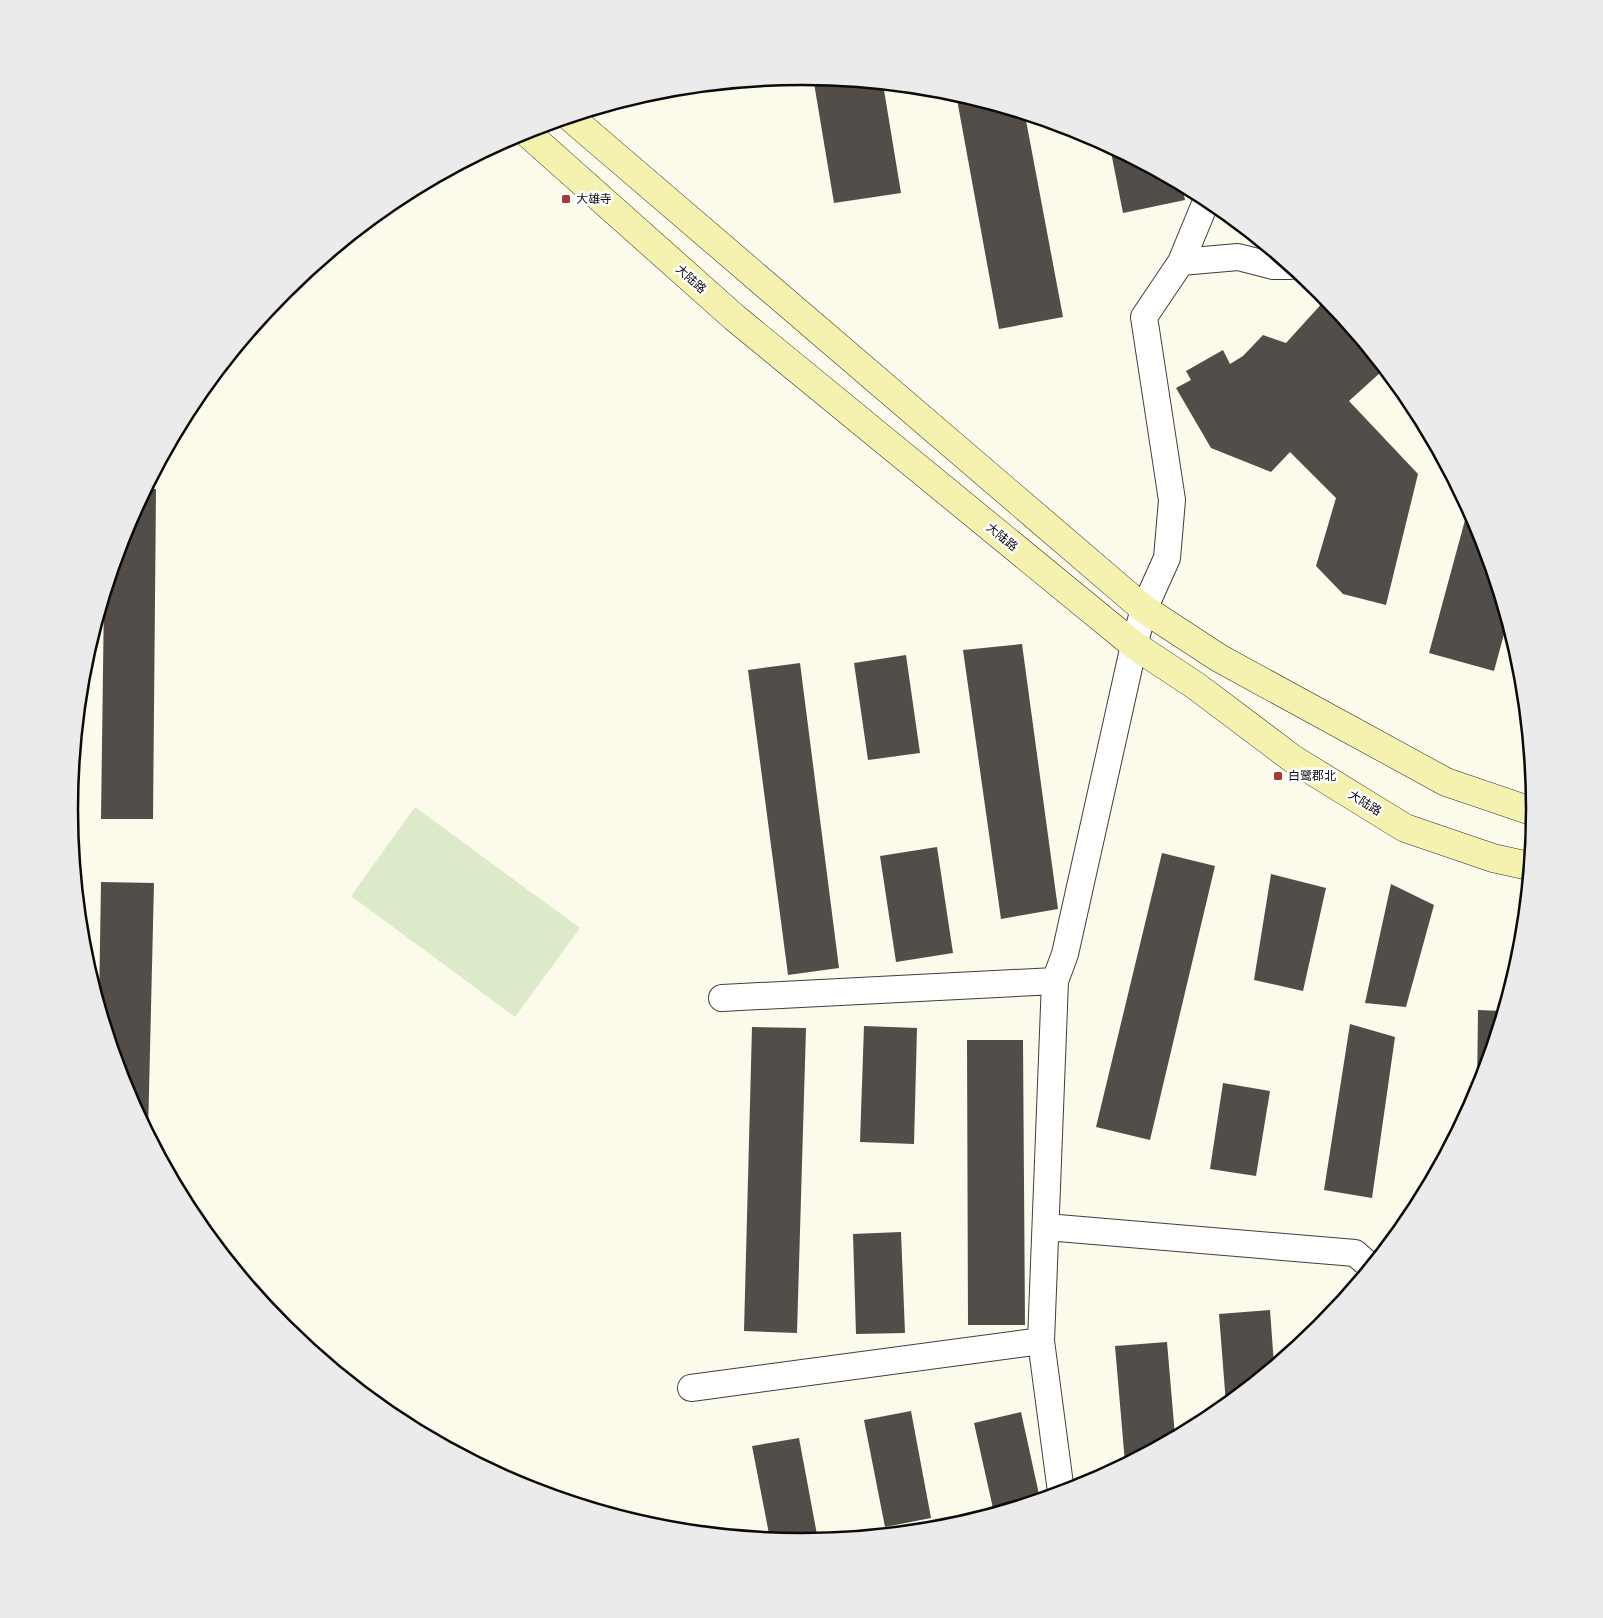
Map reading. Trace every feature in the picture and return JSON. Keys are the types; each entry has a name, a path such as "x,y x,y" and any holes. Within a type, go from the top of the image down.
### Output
{"main road":[{"path":"575,121 1144,609 1219,658 1446,782 1526,809"},
{"name":"大陆路","path":"532,137 735,318 1134,645 1196,686 1293,759 1405,828 1493,858 1523,865"}],"street":[{"path":"1060,1485 1041,1341 1055,981 1065,954 1134,645 1144,609 1167,558 1172,500 1144,318 1182,262 1203,206"},
{"path":"1182,262 1238,258 1273,260"},
{"path":"722,998 1055,981"},
{"path":"1046,1227 1355,1253 1366,1262"},
{"path":"691,1388 1041,1341"}],"green space":[{"path":"415,807 580,928 515,1017 351,896"}],"building":[{"path":"814,86 884,90 901,193 834,203"},
{"path":"958,102 1026,121 1063,317 999,329"},
{"path":"1112,155 1184,194 1185,200 1123,213"},
{"path":"1321,305 1346,332 1380,373 1349,401 1418,474 1386,605 1343,594 1316,566 1336,498 1290,452 1271,472 1211,448 1176,388 1191,380 1186,371 1223,350 1230,364 1243,356 1263,335 1286,343"},
{"path":"152,489 156,489 153,819 101,819 104,616 116,576 133,532"},
{"path":"1465,520 1487,576 1504,634 1494,671 1429,653"},
{"path":"1022,644 1058,909 1001,919 963,650"},
{"path":"906,655 920,753 868,760 854,663"},
{"path":"800,663 839,968 788,975 748,670"},
{"path":"937,847 953,953 896,962 880,856"},
{"path":"1162,853 1215,866 1150,1140 1096,1127"},
{"path":"1271,874 1326,888 1303,991 1254,980"},
{"path":"101,882 154,883 148,1121 116,1042 99,985"},
{"path":"1391,884 1434,905 1406,1007 1365,1003"},
{"path":"1478,1010 1497,1011 1487,1042 1477,1067"},
{"path":"1350,1024 1395,1037 1372,1198 1324,1190"},
{"path":"864,1026 917,1028 914,1144 860,1142"},
{"path":"752,1027 806,1028 797,1333 744,1331"},
{"path":"967,1040 1023,1040 1025,1325 968,1325"},
{"path":"1223,1083 1270,1091 1256,1176 1210,1169"},
{"path":"901,1232 905,1333 856,1334 853,1234"},
{"path":"1270,1310 1273,1357 1225,1395 1219,1314"},
{"path":"1167,1342 1174,1429 1124,1457 1115,1346"},
{"path":"911,1411 931,1518 885,1527 864,1420"},
{"path":"1021,1412 1039,1493 993,1507 974,1423"},
{"path":"799,1438 817,1532 769,1532 752,1446"}],"place":[{"name":"大雄寺","path":"566,199"},
{"name":"白鹭郡北","path":"1278,776"}]}
